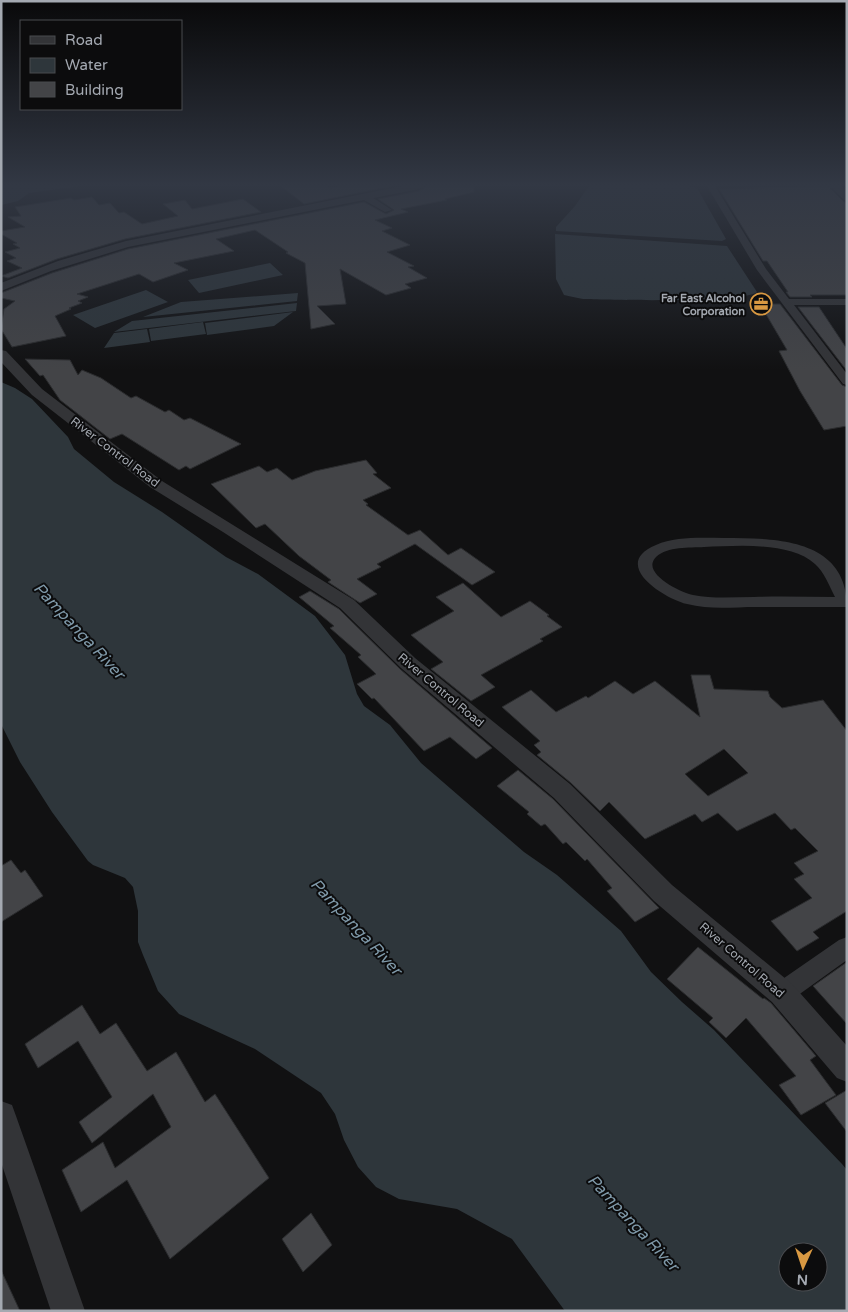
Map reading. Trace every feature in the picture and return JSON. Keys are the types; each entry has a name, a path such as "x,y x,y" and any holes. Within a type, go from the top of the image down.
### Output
{"street":[{"path":"1,288 16,280 86,255 114,247"},
{"path":"748,247 847,382"},
{"path":"787,302 847,302"},
{"name":"River Control Road","path":"1,354 37,392 156,484 229,528 347,604 408,663 562,791 663,893 782,993 847,1068"},
{"path":"757,543 788,546 803,550 816,557 825,565 846,602 722,603 689,600 672,595 650,578 646,568 647,559 652,553 662,547 678,545 757,543"},
{"path":"782,993 847,947"},
{"path":"1,1116 68,1311"}],"water":[{"path":"555,247 728,247 757,292 747,296 728,298 674,300 583,299 564,295 556,279"},
{"path":"270,263 283,275 199,293 188,280"},
{"path":"146,290 168,302 95,328 73,315"},
{"path":"298,293 297,301 143,317 181,302"},
{"path":"297,303 296,311 114,332 132,321"},
{"path":"293,312 274,326 207,335 205,323"},
{"path":"203,322 206,334 151,341 149,329"},
{"path":"147,329 150,342 104,348 114,333"},
{"name":"Pampanga River","path":"1,382 32,399 68,437 74,449 114,482 162,512 226,557 258,574 315,616 345,655 357,694 364,706 390,725 421,763 524,852 557,875 621,931 651,972 714,1030 842,1164 847,1170 847,1311 565,1311 512,1239 457,1209 399,1199 376,1187 358,1167 344,1140 335,1114 321,1093 255,1049 179,1014 158,991 138,942 138,911 133,887 125,878 93,865 88,861 52,812 20,762 1,724"}],"building":[{"path":"19,247 97,247 57,259 8,278 1,276 22,268 7,261 16,258 5,252 20,248"},
{"path":"137,247 228,247 234,251 174,263 188,270 153,282 139,274 77,294 88,297 78,301 82,303 55,316 66,336 12,347 1,329 4,309 15,301 1,298 1,293 52,273"},
{"path":"281,247 403,247 387,252 414,266 408,267 427,278 405,284 411,288 386,295 340,269 346,304 317,306 335,324 311,329 305,263 286,253 288,252"},
{"path":"755,247 847,247 847,295 790,297 767,261 763,261"},
{"path":"760,304 780,304 842,385 847,387 847,426 824,430 800,391 779,351 787,350"},
{"path":"798,307 819,307 847,349 847,371"},
{"path":"25,359 70,360 78,375 82,370 101,378 131,398 136,396 165,412 169,410 184,420 190,418 241,444 190,469 186,466 179,470 122,434 110,439 60,400 43,375 40,376"},
{"path":"366,460 377,473 373,474 391,488 363,500 368,504 366,505 408,535 420,530 448,555 461,548 495,572 472,585 415,544 377,564 381,567 357,579 377,594 360,603 328,582 331,580 299,556 265,524 256,528 211,484 259,466 267,472 277,468 292,480 315,471"},
{"path":"463,583 501,617 530,601 562,627 540,639 543,641 481,675 495,687 471,701 431,669 443,662 411,635 454,611 436,597"},
{"path":"310,591 339,609 400,669 492,748 476,759 450,737 424,751 374,698 372,699 357,684 376,674 358,657 361,655 330,628 334,626 299,597"},
{"path":"691,675 710,675 714,689 768,691 770,697 782,708 823,700 847,731 847,911 813,932 819,938 797,951 771,921 812,898 794,879 804,874 794,863 818,851 795,828 791,830 775,813 737,831 718,813 702,822 695,814 645,839 609,802 600,811 571,783 537,755 541,752 534,745 540,741 502,707 531,690 556,712 586,696 588,698 615,681 633,694 655,681 700,717","holes":["724,749 748,773 708,796 685,774"]},
{"path":"518,770 553,799 659,908 635,922 607,891 612,888 587,859 585,861 566,842 563,844 545,824 541,826 527,814 529,812 497,786"},
{"path":"11,860 21,873 25,870 43,896 1,922 1,866"},
{"path":"698,947 763,999 771,1003 816,1056 810,1060 836,1095 801,1115 779,1085 796,1076 746,1018 726,1038 709,1022 713,1018 667,979"},
{"path":"847,962 847,1024 813,986"},
{"path":"82,1005 100,1034 116,1023 147,1071 176,1052 205,1102 215,1094 269,1178 170,1259 127,1180 81,1212 62,1170 103,1142 115,1168 171,1127 153,1094 92,1143 79,1122 112,1097 78,1041 38,1068 25,1044"},
{"path":"847,1090 847,1132 825,1103"},
{"path":"311,1213 332,1245 303,1272 282,1239"},
{"path":"1,1270 20,1311 1,1311"}],"place":[{"name":"Far East Alcohol Corporation","path":"761,304"}]}
